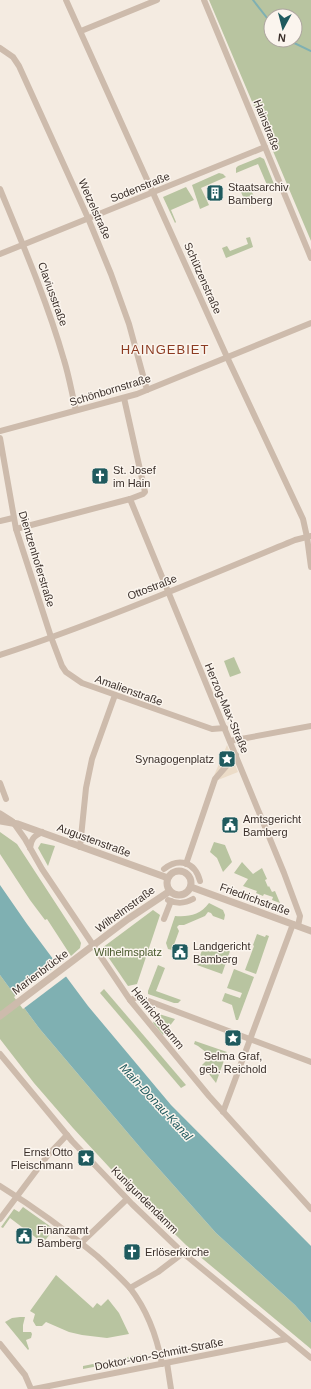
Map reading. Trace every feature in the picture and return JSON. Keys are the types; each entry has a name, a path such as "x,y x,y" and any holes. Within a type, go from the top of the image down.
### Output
{"street":[{"name":"Schützenstraße","path":"66,0 303,519 309,536 311,567"},
{"path":"81,31 157,0"},
{"name":"Hainstraße","path":"204,0 311,258"},
{"name":"Wetzelstraße","path":"0,48 13,57 19,66 88,218 122,301 146,390"},
{"name":"Sodenstraße","path":"0,254 265,147"},
{"name":"Claviusstraße","path":"0,189 24,245 57,336 65,362 76,410"},
{"name":"Schönbornstraße","path":"0,431 124,398 311,323"},
{"path":"16,529 130,499 145,492 124,398"},
{"name":"Dientzenhoferstraße","path":"0,438 13,518 51,637"},
{"name":"Herzog-Max-Straße","path":"130,499 225,728 298,910 300,919 295,925"},
{"path":"0,521 13,518"},
{"name":"Ottostraße","path":"0,655 168,593 295,540 309,536"},
{"name":"Amalienstraße","path":"51,637 62,666 70,676 82,683 201,726 216,730 225,728"},
{"path":"80,847 86,788 91,765 96,746 115,696"},
{"path":"230,742 311,726"},
{"path":"186,864 215,779 236,755"},
{"path":"0,783 6,799"},
{"path":"0,814 13,822"},
{"path":"0,821 13,822"},
{"name":"Augustenstraße","path":"13,822 168,878"},
{"name":"Heinrichsdamm","path":"13,822 42,869 130,1000 223,1112 311,1209"},
{"path":"30,848 31,840 42,832"},
{"path":"164,869 169,865 176,863 186,864 194,869 198,874 200,881"},
{"path":"180,871 184,872 191,880 190,887 189,890 183,894 176,894 170,891 167,885 168,878 173,873 180,871"},
{"name":"Friedrichstraße","path":"190,887 311,931"},
{"name":"Wilhelmstraße","path":"93,946 170,891"},
{"path":"164,919 169,901 180,904 193,899"},
{"path":"223,1112 295,925"},
{"name":"Marienbrücke","path":"0,1016 93,946"},
{"path":"130,1000 138,997 311,1062"},
{"name":"Kunigundendamm","path":"0,1054 67,1135 127,1199 183,1253 311,1358"},
{"path":"0,1219 48,1155 67,1135"},
{"path":"0,1186 81,1243 111,1268 130,1288 156,1336 165,1363 171,1389"},
{"path":"81,1243 127,1199"},
{"path":"130,1288 158,1272 183,1253"},
{"name":"Doktor-von-Schmitt-Straße","path":"34,1389 287,1339"},
{"path":"0,1344 25,1375 31,1389"}],"green space":[{"path":"209,0 311,0 311,241"},
{"path":"260,157 264,159 276,189 270,192 258,164 236,173 236,168 238,166"},
{"path":"219,173 226,177 201,188 209,205 200,209 192,185"},
{"path":"186,187 194,200 171,210 176,222 175,223 163,197"},
{"path":"250,188 257,203 251,206 246,204 241,192"},
{"path":"250,237 253,247 226,258 222,248 227,246 230,251 248,244 246,238"},
{"path":"234,657 241,673 230,677 224,661"},
{"path":"0,832 17,844 79,939 81,943 80,948 71,956 47,919 45,920 30,900 0,854"},
{"path":"214,842 225,845 232,862 223,872 217,858 210,852"},
{"path":"41,843 55,846 48,866 38,848"},
{"path":"242,862 253,874 262,868 267,879 265,880 268,887 269,886 272,892 275,891 280,903 272,900 273,897 264,894 263,896 256,893 257,891 243,886 248,879 234,873"},
{"path":"209,903 223,910 225,915 224,920 213,916 208,912 205,916 184,925 179,925 177,927 179,931 172,950 168,949 166,943 175,916 185,916 198,913"},
{"name":"Wilhelmsplatz","path":"153,910 160,915 137,984 128,986 102,948"},
{"path":"257,934 265,937 266,935 269,936 256,974 245,970"},
{"path":"211,946 230,951 222,974 197,965 202,950"},
{"path":"158,965 165,968 156,991 181,1000 178,1003 148,994"},
{"path":"234,969 254,977 238,1020 236,1020 232,1005 222,1001 225,993 240,998 242,993 227,988"},
{"path":"0,975 39,1028 144,1152 216,1233 295,1305 311,1323 311,1349 186,1245 133,1193 34,1083 0,1039"},
{"path":"104,989 186,1085 181,1088 100,993"},
{"path":"159,1014 175,1019 163,1035 153,1023 159,1018 157,1017"},
{"path":"195,1041 227,1052 216,1083 202,1065 211,1056 194,1044"},
{"path":"23,1207 54,1229 43,1243 10,1218 3,1228 1,1227 14,1209 19,1212"},
{"path":"56,1275 93,1308 97,1303 101,1306 108,1299 119,1313 129,1334 107,1338 69,1332 46,1322 42,1326 36,1326 33,1321 35,1314 30,1311"},
{"path":"25,1317 23,1332 31,1332 32,1334 31,1338 26,1340 28,1350 5,1322 12,1318"},
{"path":"143,1354 144,1357 140,1356 140,1358 83,1369 83,1366"}],"shaded area":[{"name":"Synagogenplatz","path":"227,745 238,772 218,780 213,778"}],"water":[{"name":"Main-Donau-Kanal","path":"0,885 88,1006 171,1105 311,1246 311,1323 295,1305 216,1233 144,1152 39,1028 0,975"}],"pier":[{"path":"59,964 68,975 23,1009 14,997"}],"waterway":[{"path":"253,0 263,13"},
{"path":"303,47 311,51"}],"place":[{"name":"Staatsarchiv Bamberg","path":"215,193"},
{"name":"St. Josef im Hain","path":"100,476"},
{"name":"Synagogenplatz","path":"227,759"},
{"name":"Amtsgericht Bamberg","path":"230,825"},
{"name":"Landgericht Bamberg","path":"180,952"},
{"name":"Selma Graf, geb. Reichold","path":"233,1038"},
{"name":"Ernst Otto Fleischmann","path":"86,1158"},
{"name":"Finanzamt Bamberg","path":"24,1236"},
{"name":"Erlöserkirche","path":"132,1252"}],"district":[{"name":"HAINGEBIET","path":"165,349"}]}
